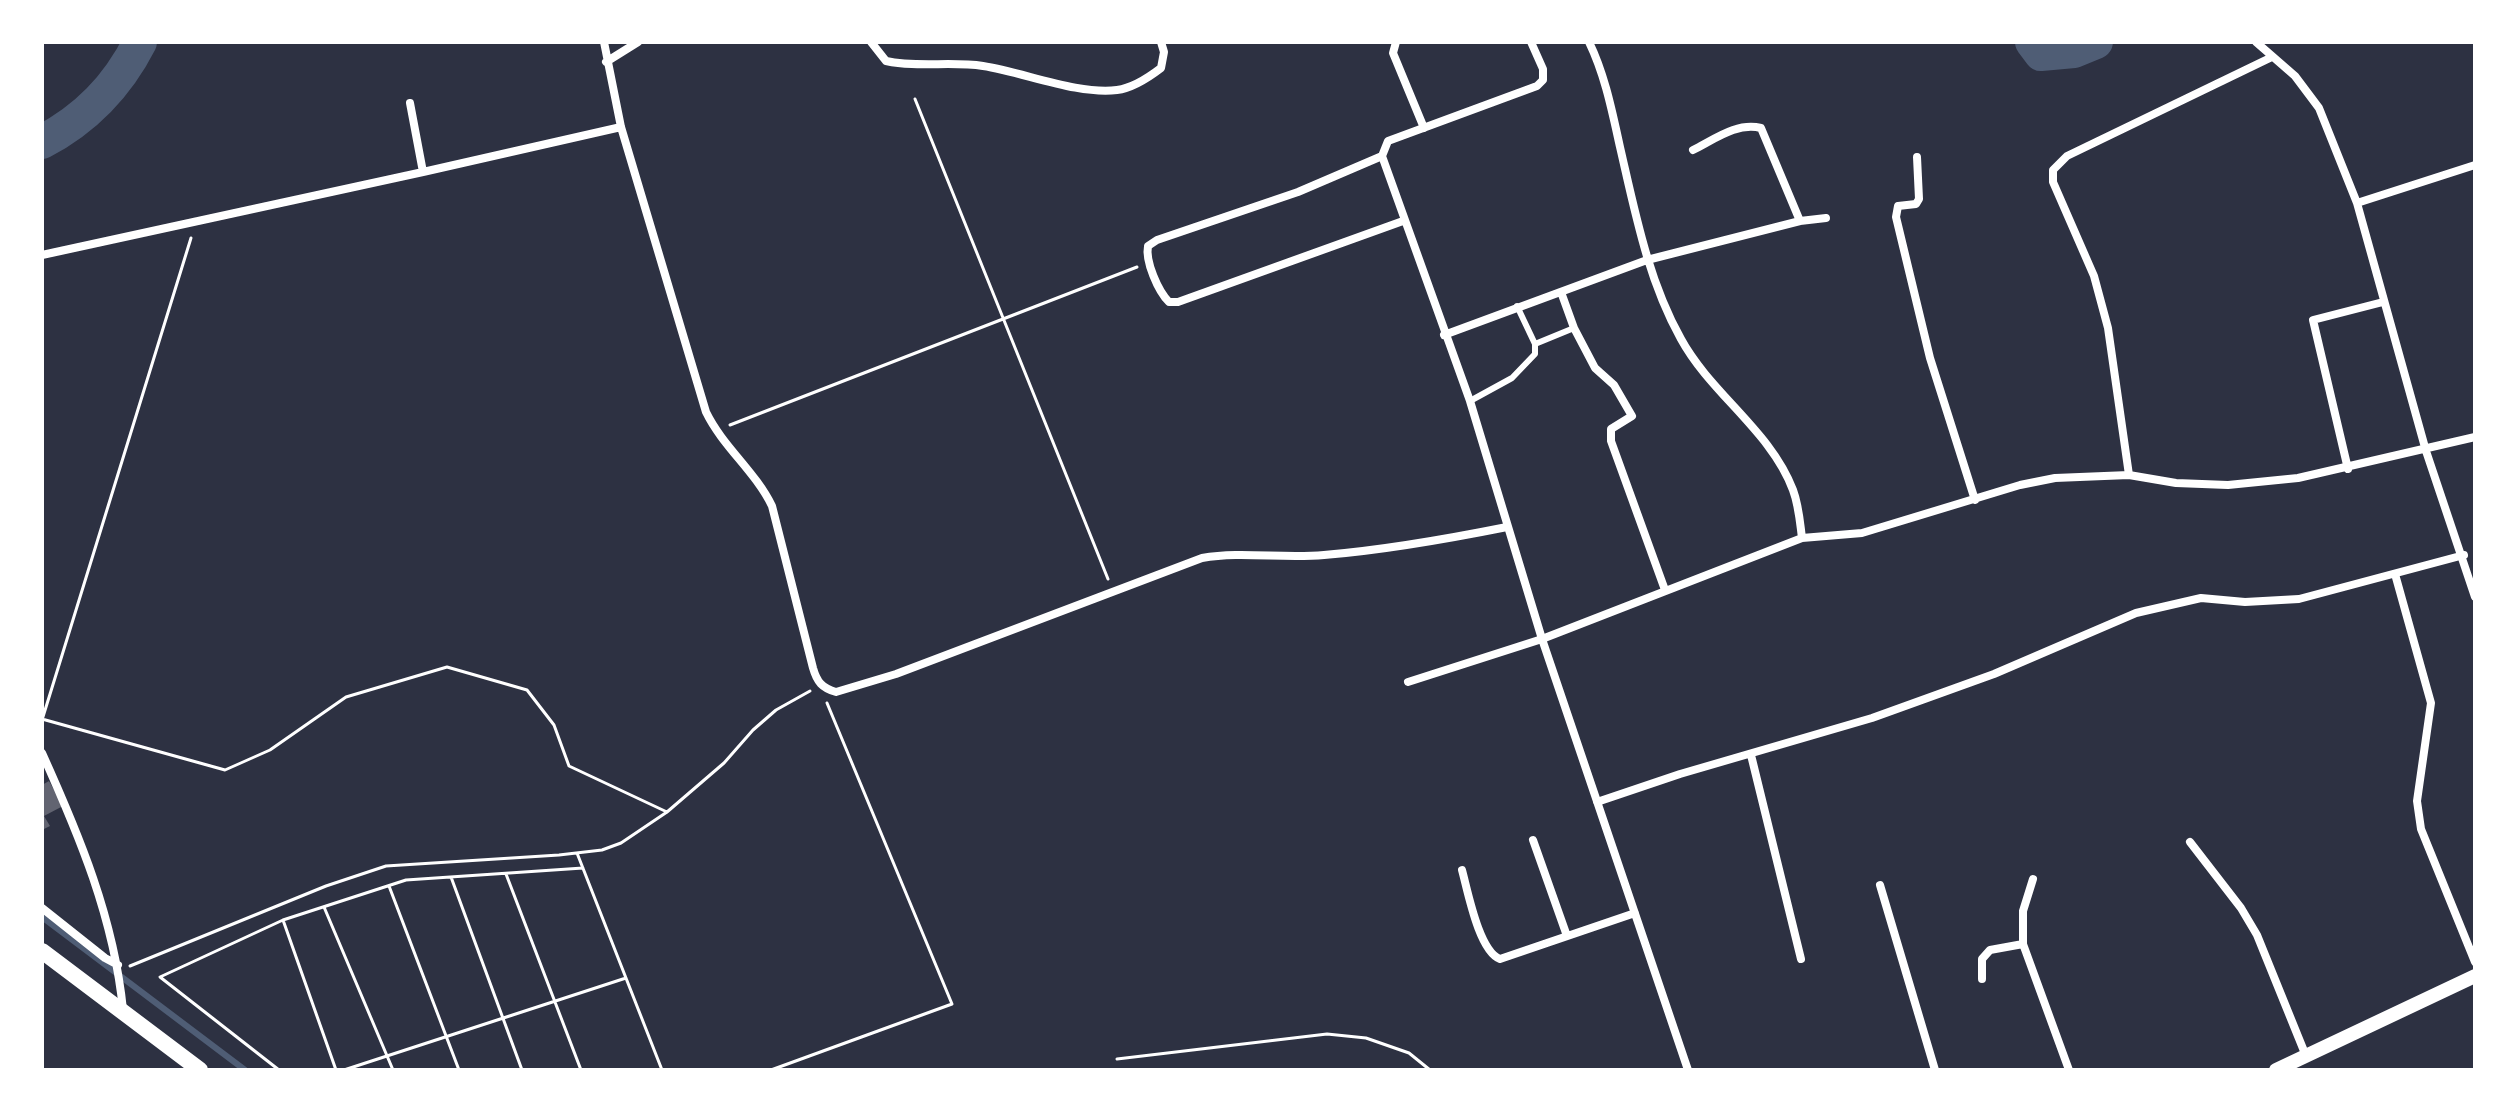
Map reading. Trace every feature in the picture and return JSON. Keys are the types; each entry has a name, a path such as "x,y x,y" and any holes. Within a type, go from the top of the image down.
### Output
{"main road":[{"path":"42,951 200,1070"}],"street":[{"path":"604,42 621,127 715,431 761,483 772,506 820,685 836,692 896,674 1202,558 1232,553 1273,558 1324,555 1408,546 1507,527"},
{"path":"606,62 638,42"},
{"path":"871,42 886,61 909,66 946,62 985,66 1086,88 1117,90 1145,80 1161,68 1164,52 1161,42"},
{"path":"1396,42 1393,53 1424,128"},
{"path":"1531,42 1543,69 1543,80 1537,86 1388,141 1382,156 1470,401 1542,639 1688,1070"},
{"path":"1589,42 1613,113 1647,260 1680,338 1700,370 1770,449 1783,470 1793,490 1802,538"},
{"path":"2256,42 2295,76 2319,108 2357,203 2426,451 2464,555 2475,597"},
{"path":"2129,475 2108,328 2094,276 2053,182 2053,170 2067,156 2272,57"},
{"path":"410,103 423,172"},
{"path":"1693,150 1737,128 1750,125 1761,128 1800,221"},
{"path":"42,255 621,127"},
{"path":"1382,156 1298,192 1157,240 1148,246 1150,262 1163,296 1169,302 1178,302 1403,221"},
{"path":"1917,157 1919,199 1916,204 1898,206 1896,217 1930,358 1975,500"},
{"path":"2357,203 2475,165"},
{"path":"1444,335 1647,260 1800,221 1826,218"},
{"path":"1561,292 1574,328 1595,368 1614,385 1632,416 1611,429 1611,441 1665,590"},
{"path":"2348,469 2313,320 2383,302"},
{"path":"1408,682 1542,639 1802,538 1862,533 2055,478 2129,475 2176,483 2228,485 2348,469 2475,437"},
{"path":"1597,802 1872,718 1994,674 2136,613 2201,598 2245,602 2299,599 2464,555"},
{"path":"2395,574 2431,703 2417,801 2421,829 2475,962"},
{"path":"42,753 85,849 119,973 124,1012"},
{"path":"1751,755 1801,959"},
{"path":"1533,840 1567,936"},
{"path":"2190,842 2241,908 2257,935 2306,1056"},
{"path":"1462,870 1481,936 1494,958 1500,959 1635,913"},
{"path":"2033,879 2023,911 2023,944 2069,1070"},
{"path":"1880,885 1935,1070"},
{"path":"42,908 105,958 119,973"},
{"path":"1982,979 1982,959 1990,950 2023,944"},
{"path":"2276,1070 2475,976"}],"lane":[{"path":"1470,401 1520,370 1535,354 1535,344 1517,306"},
{"path":"1535,344 1574,328"}],"path":[{"path":"915,99 1113,590"},
{"path":"196,222 42,720 225,770 270,750 346,697 447,667 527,690 554,725 569,766 667,812"},
{"path":"715,431 1150,262"},
{"path":"119,973 127,967 326,886 386,866 424,866 577,853 602,850 621,843 667,812 724,763 753,730 776,710 820,685 952,1004 771,1070"},
{"path":"577,853 662,1070"},
{"path":"279,1070 160,977 283,920 406,880 583,868"},
{"path":"506,874 581,1070"},
{"path":"451,877 522,1070"},
{"path":"389,886 459,1070"},
{"path":"324,907 393,1070"},
{"path":"283,920 336,1070"},
{"path":"344,1070 626,978"},
{"path":"1117,1059 1327,1034 1366,1038 1409,1053 1430,1070"}],"building":[{"path":"49,781 63,806 44,816 50,826 42,830 42,785"}],"waterway":[{"path":"42,142 73,123 99,100 140,42"},
{"path":"2032,42 2041,54 2074,51 2096,42"},
{"path":"42,917 245,1070"}]}
